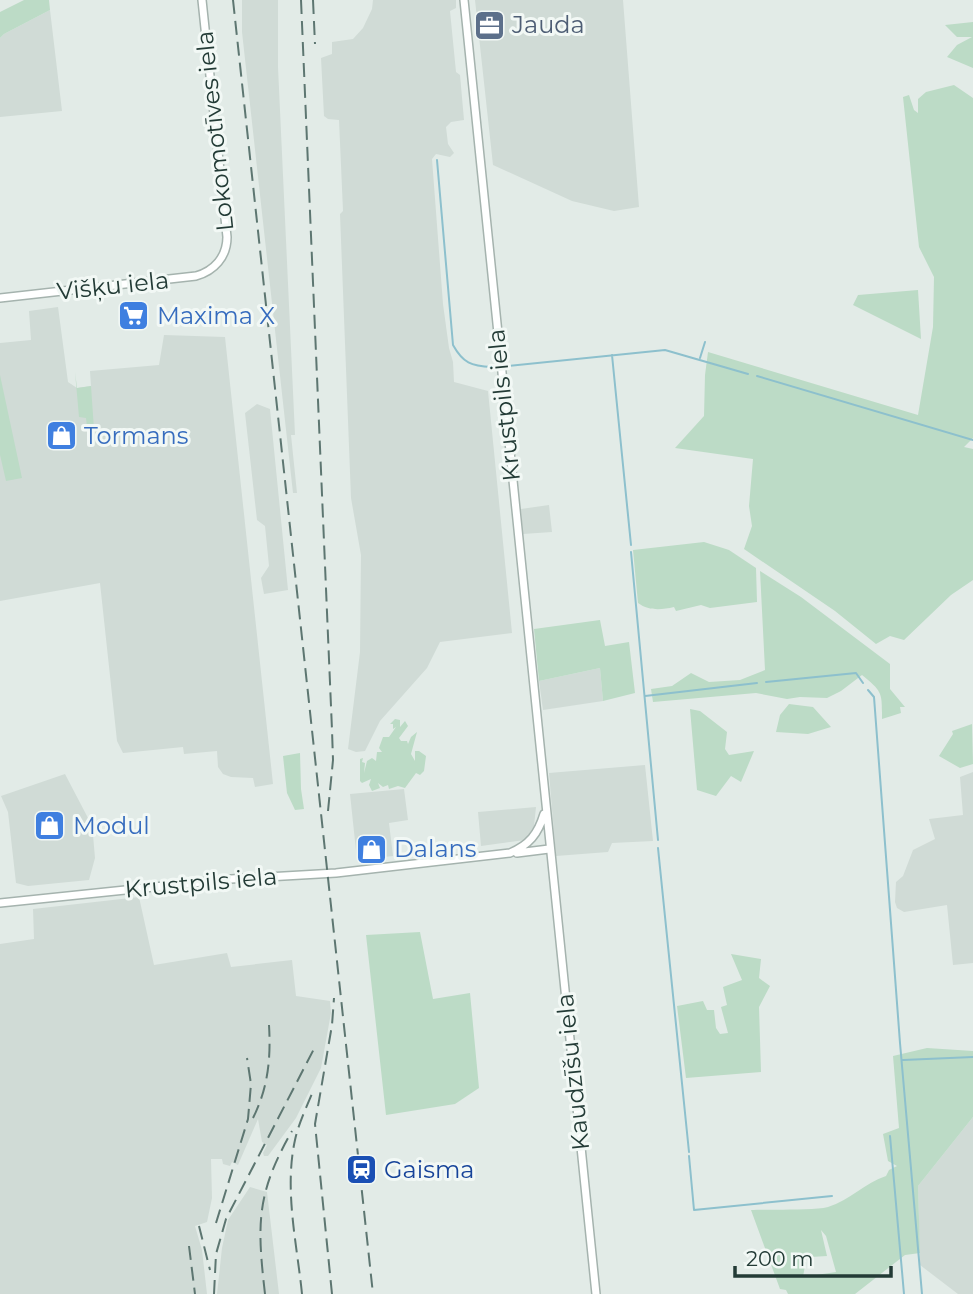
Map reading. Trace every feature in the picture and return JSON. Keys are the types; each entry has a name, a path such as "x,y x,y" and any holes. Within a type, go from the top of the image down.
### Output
{"street":[{"name":"Lokomotīves iela","path":"202,0 227,237 225,251 220,260"},
{"name":"Krustpils iela","path":"0,903 230,879 336,873 549,849 464,0"},
{"name":"Višķu iela","path":"0,298 196,276 208,272 220,260"},
{"path":"510,853 523,848 533,838 540,827 545,810"},
{"name":"Kaudzīšu iela","path":"549,849 596,1294"}],"shaded area":[{"path":"242,0 278,0 278,67 295,435 291,435 297,493 293,493 242,32"},
{"path":"373,0 456,0 456,8 450,11 464,120 451,122 446,127 448,144 454,153 450,157 436,154 432,159 443,304 454,382 488,391 512,633 440,642 427,668 380,721 365,751 356,752 348,749 360,652 361,555 351,498 339,120 324,116 321,58 332,54 332,42 353,39 363,28"},
{"name":"Jauda","path":"475,0 623,0 639,207 614,211 572,201 493,165"},
{"path":"50,10 62,111 0,117 0,38"},
{"path":"58,307 68,382 77,388 91,386 90,371 159,365 164,335 225,337 273,784 255,787 253,778 223,774 218,767 217,751 184,754 183,747 123,753 117,741 100,583 0,601 0,343 31,340 29,311"},
{"path":"257,404 270,409 288,590 264,594 261,578 269,566 265,526 257,520 245,413"},
{"path":"549,505 552,532 523,534 521,509"},
{"path":"600,668 603,701 543,710 539,681"},
{"path":"645,765 653,841 612,843 608,852 556,856 549,773"},
{"path":"973,772 973,963 953,965 947,905 904,912 897,908 895,902 896,882 903,876 913,850 935,839 929,819 963,815 960,777"},
{"name":"Modul","path":"65,774 88,818 93,835 95,858 89,880 28,886 16,883 8,812 1,796"},
{"path":"404,789 408,820 389,823 393,856 357,860 350,794"},
{"path":"536,807 534,826 525,840 481,846 478,812"},
{"path":"139,897 154,965 227,953 231,967 292,960 296,996 330,1001 331,1013 321,1068 296,1118 268,1156 263,1153 267,1145 262,1142 258,1119 238,1165 232,1162 230,1166 223,1164 222,1159 211,1159 212,1198 207,1222 195,1226 202,1250 207,1294 0,1294 0,944 34,939 33,909"},
{"path":"973,1117 973,1294 958,1294 920,1265 918,1186"},
{"path":"250,1187 267,1192 279,1294 217,1294 228,1220"}],"green space":[{"path":"24,0 49,0 50,10 0,38 0,12"},
{"path":"973,22 973,68 947,57 957,45 972,37 957,37 945,25"},
{"path":"954,85 973,98 973,438 964,447 973,449 973,580 951,595 904,640 890,636 876,644 835,611 744,549 752,526 749,506 753,459 675,448 704,416 708,352 918,415 933,327 934,277 919,247 903,97 909,95 914,110 918,113 918,99 926,92"},
{"path":"918,290 921,339 853,305 858,295"},
{"path":"75,372 77,388 91,386 95,444 89,445 86,418 79,417"},
{"path":"0,375 22,478 6,481 0,455"},
{"path":"704,542 729,550 756,568 757,602 710,608 701,605 676,611 674,607 655,609 638,603 633,550"},
{"path":"760,571 801,597 890,664 890,689 905,707 900,707 901,713 882,719 880,694 862,675 827,698 787,699 756,693 653,702 651,689 672,686 691,673 709,682 740,680 765,670"},
{"path":"600,620 605,646 629,642 635,693 603,701 600,668 539,681 534,629"},
{"path":"789,704 813,707 831,727 808,734 776,732 780,715"},
{"path":"690,709 700,711 727,732 725,749 729,755 754,751 741,782 731,776 716,796 697,790"},
{"path":"395,719 400,720 400,727 405,721 408,726 399,738 401,741 407,741 408,744 417,732 411,754 415,761 415,751 426,756 424,771 420,775 416,773 405,788 398,786 389,789 388,785 383,787 378,783 380,788 372,791 369,785 371,779 362,783 360,781 360,759 363,758 362,762 365,763 364,773 367,761 372,758 376,761 377,752 382,752 379,748 383,737 389,737 396,727 393,729 393,724 390,724"},
{"path":"972,724 973,764 960,768 939,756 953,734 952,731"},
{"path":"300,753 304,809 295,810 287,793 283,756"},
{"path":"420,932 433,999 470,993 479,1088 455,1104 386,1115 366,935"},
{"path":"731,954 761,959 759,978 770,986 759,1007 761,1072 686,1078 677,1006 703,1001 707,1010 714,1010 716,1028 720,1034 728,1033 721,1007 727,1005 723,987 742,980"},
{"path":"927,1048 973,1051 973,1117 918,1186 920,1253 905,1255 855,1294 788,1294 786,1290 780,1289 751,1210 828,1207 886,1176 889,1170 897,1166 888,1161 883,1134 899,1128 893,1056","holes":["821,1230 826,1236 836,1272 803,1277 807,1254 811,1257 827,1256"]}],"waterway":[{"path":"437,160 453,345 468,362 492,367"},
{"path":"700,358 705,342"},
{"path":"507,366 665,350 748,374"},
{"path":"612,355 631,545"},
{"path":"757,376 973,440"},
{"path":"631,552 658,840"},
{"path":"766,682 856,673 863,683"},
{"path":"645,696 757,683"},
{"path":"868,690 874,697 922,1294"},
{"path":"658,848 689,1152"},
{"path":"903,1060 973,1057"},
{"path":"890,1136 904,1294"},
{"path":"689,1156 694,1210 832,1196"}],"railway":[{"path":"233,0 373,1294"},
{"path":"301,0 333,760 328,811"},
{"path":"313,0 315,44"},
{"path":"332,1294 315,1124 334,998"},
{"path":"253,1118 267,1073 269,1025"},
{"path":"214,1294 216,1254 226,1219 316,1045"},
{"path":"216,1223 248,1119 251,1084 247,1058"},
{"path":"302,1294 291,1198 292,1159 297,1133 314,1089"},
{"path":"265,1294 261,1248 262,1210 271,1173 292,1131"},
{"path":"199,1226 210,1270"},
{"path":"189,1246 195,1294"}],"place":[{"name":"Jauda","path":"489,25"},
{"name":"Maxima X","path":"134,316"},
{"name":"Tormans","path":"61,436"},
{"name":"Modul","path":"50,826"},
{"name":"Dalans","path":"371,849"},
{"name":"Gaisma","path":"361,1170"}]}
